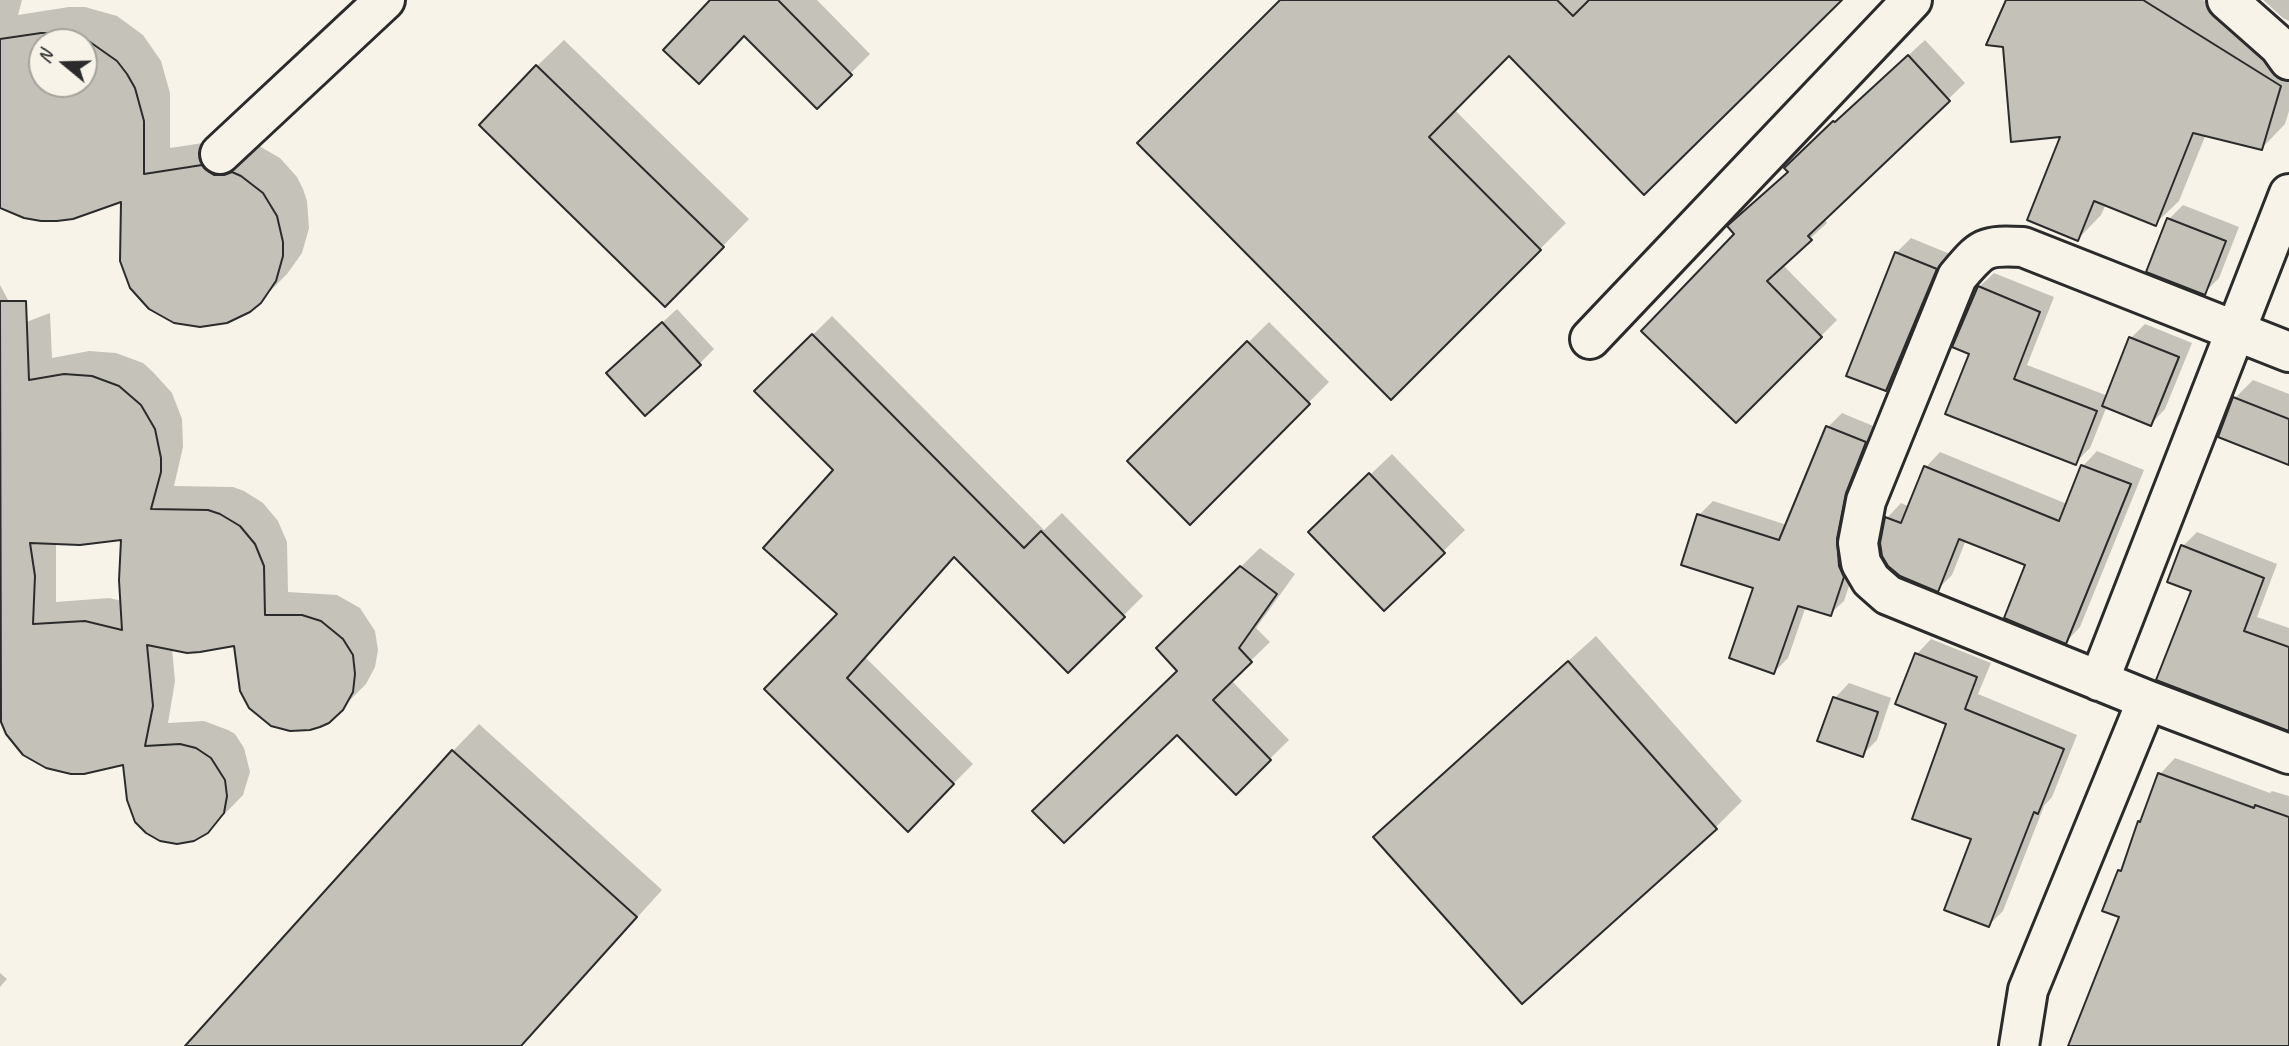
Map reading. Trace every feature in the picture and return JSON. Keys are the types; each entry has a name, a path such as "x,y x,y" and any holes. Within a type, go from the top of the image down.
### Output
{"street":[{"path":"220,154 385,0"},
{"path":"1590,339 1912,0"},
{"path":"2227,0 2279,46 2289,60"},
{"path":"2099,681 2289,194"},
{"path":"2289,352 2023,247 1995,246 1977,252 1957,277 1866,501 1858,543 1861,563 1871,580 1888,595 2099,681 2289,754"},
{"path":"2019,1046 2028,990 2147,700"}],"building":[{"path":"710,0 778,0 852,75 817,109 744,36 699,84 663,50"},
{"path":"1280,0 1557,0 1573,16 1589,0 1842,0 1644,195 1509,56 1429,137 1541,250 1391,400 1137,143"},
{"path":"2006,0 2143,0 2281,86 2262,150 2193,133 2156,226 2094,201 2078,241 2027,220 2060,137 2011,142 2003,47 1986,45"},
{"path":"28,35 28,98 98,98 98,48 117,61 135,88 144,121 144,174 202,165 214,175 232,172 241,176 263,193 277,216 283,256 276,281 261,303 250,312 227,323 200,327 174,323 149,309 130,288 120,261 121,202 73,219 57,221 24,218 0,208 0,39"},
{"path":"1908,55 1950,101 1808,236 1812,240 1767,281 1822,337 1736,423 1641,331 1734,234 1727,226 1788,172 1784,168 1833,121"},
{"path":"536,65 724,247 665,307 479,125"},
{"path":"2167,218 2226,241 2205,295 2146,272"},
{"path":"1895,252 1937,269 1886,391 1846,376"},
{"path":"1978,286 2040,312 2014,379 2097,411 2076,465 1945,414 1969,354 1952,347"},
{"path":"0,301 26,301 29,380 64,374 92,376 119,386 141,405 155,429 161,458 161,472 151,509 208,510 240,526 255,544 264,566 265,615 302,615 321,621 343,639 353,655 355,674 353,692 343,710 329,723 310,730 290,731 271,726 249,708 240,691 234,646 187,653 147,645 153,706 145,746 180,744 196,748 211,758 225,780 227,796 224,813 208,833 194,841 177,844 160,841 146,833 135,822 127,800 123,765 84,774 46,768 23,755 6,734 1,722","holes":["121,540 119,580 122,630 85,621 33,624 35,576 30,543 80,545"]},
{"path":"662,322 701,365 645,416 606,373"},
{"path":"812,334 1024,548 1041,531 1125,617 1068,673 954,557 847,678 954,784 908,832 764,689 837,614 763,548 833,470 754,391"},
{"path":"2129,337 2179,357 2151,426 2102,406"},
{"path":"1247,341 1310,404 1190,525 1127,461"},
{"path":"2233,397 2289,419 2289,465 2218,437"},
{"path":"1826,426 1866,442 1846,493 1837,539 1839,566 1844,577 1831,616 1798,606 1774,674 1729,658 1753,588 1681,565 1697,514 1779,540"},
{"path":"2081,465 2131,484 2066,644 2004,618 2025,565 1959,539 1938,592 1900,576 1888,566 1882,556 1880,543 1885,517 1901,523 1924,466 2059,521"},
{"path":"1369,473 1445,553 1384,611 1308,532"},
{"path":"2181,545 2264,578 2244,631 2289,647 2289,731 2156,680 2191,591 2167,582"},
{"path":"1240,566 1277,594 1239,648 1252,662 1213,700 1271,760 1236,795 1177,735 1064,843 1032,811 1177,671 1156,648"},
{"path":"1915,653 1977,677 1965,709 2064,749 2038,814 2034,812 1989,927 1944,910 1971,839 1912,819 1946,724 1895,704"},
{"path":"1568,661 1717,829 1522,1004 1373,837"},
{"path":"1833,697 1878,712 1863,757 1817,741"},
{"path":"452,750 637,917 521,1046 185,1046"},
{"path":"2158,773 2254,808 2255,805 2289,817 2289,1046 2068,1046 2119,917 2102,911 2118,870 2121,871"}]}
